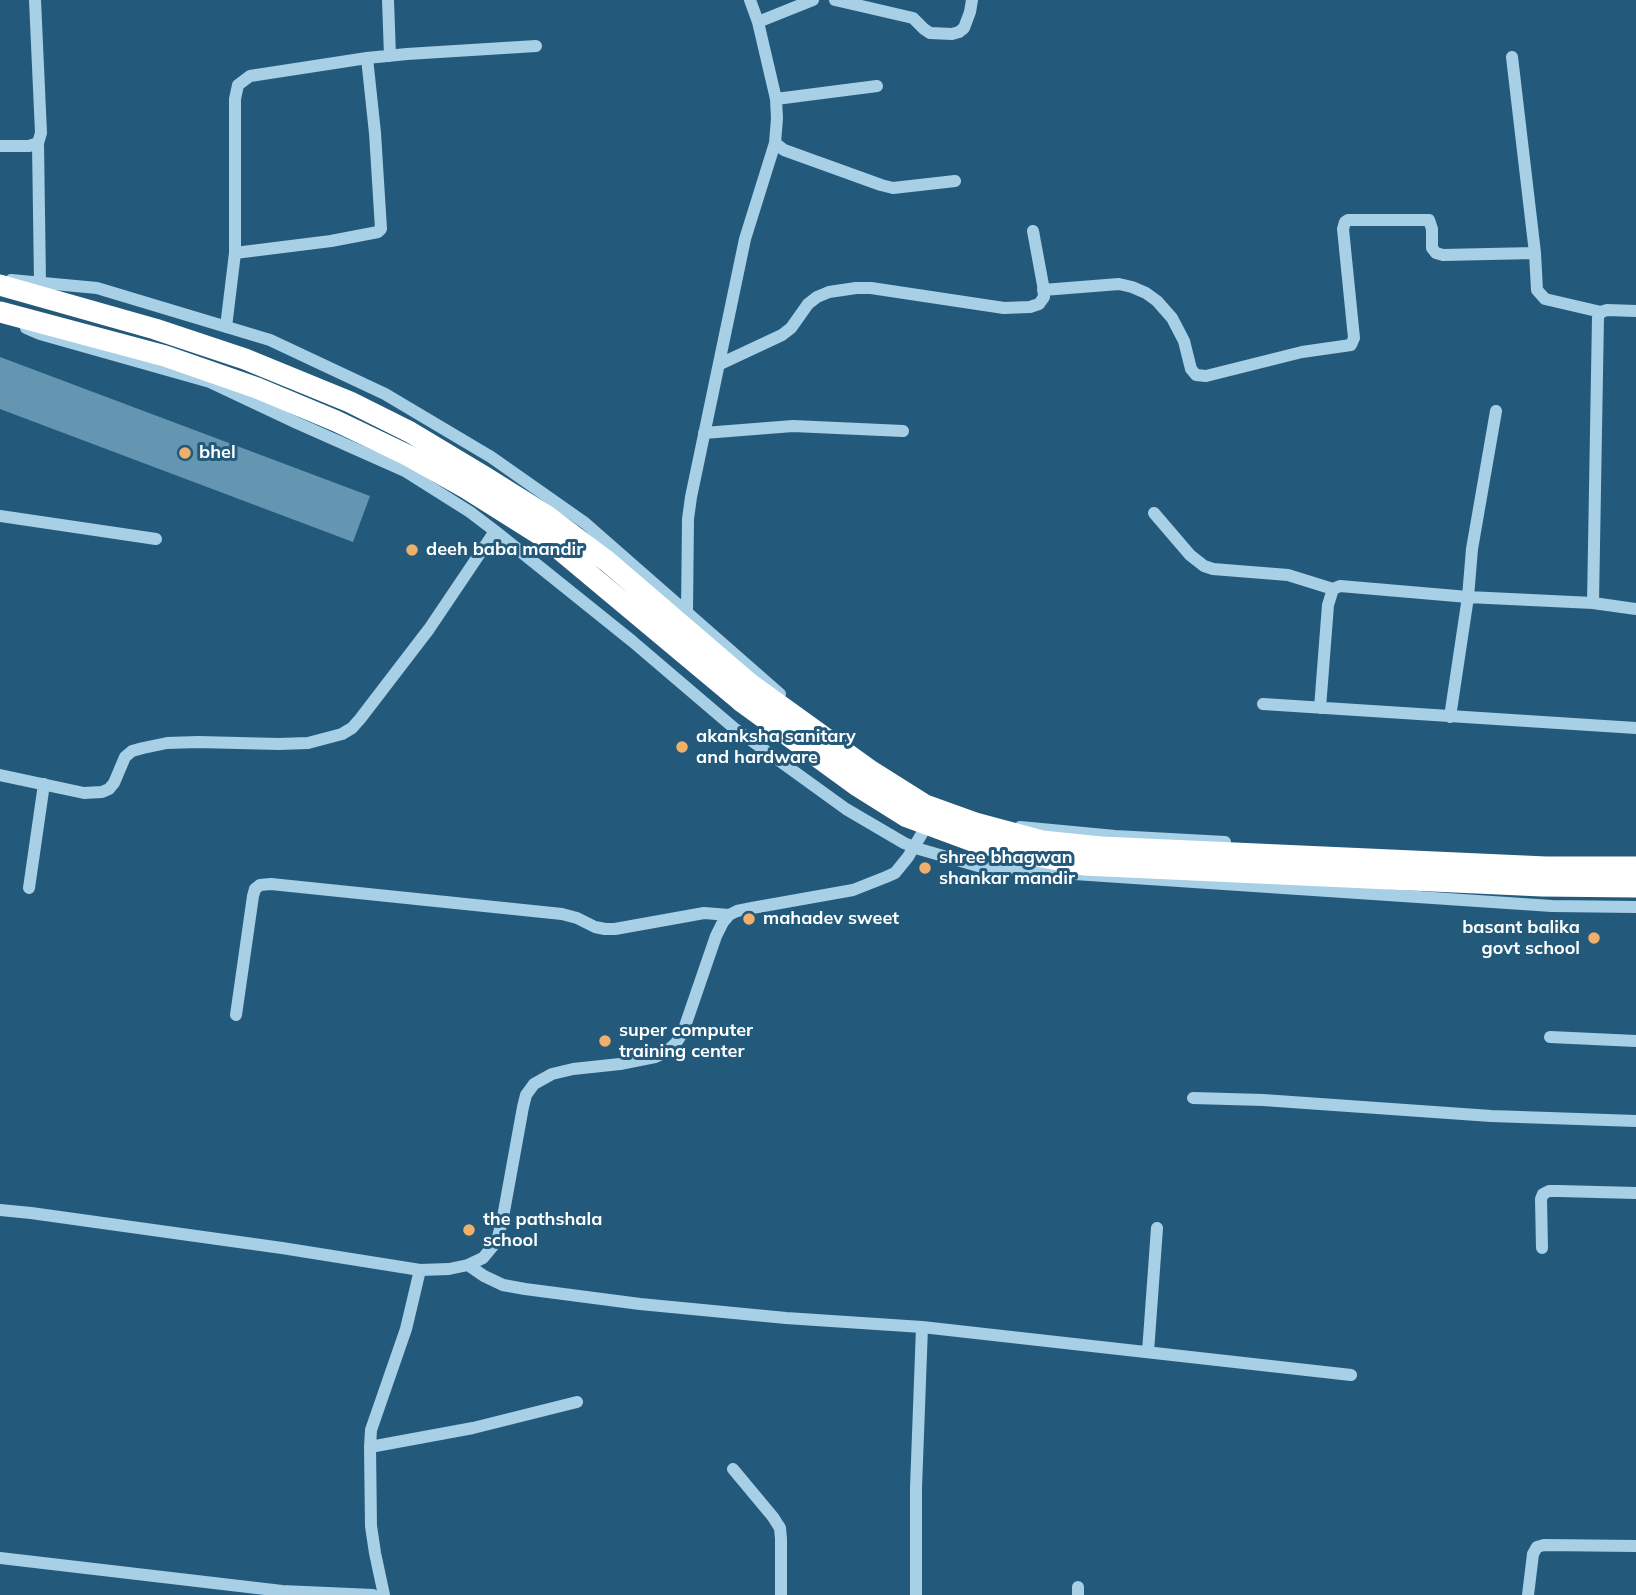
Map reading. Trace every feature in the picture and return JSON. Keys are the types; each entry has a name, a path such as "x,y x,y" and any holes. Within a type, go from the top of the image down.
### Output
{"highway":[{"path":"0,285 155,329 245,359 350,402 410,432 547,516 608,562 746,692 925,804 975,823 1042,841 1101,847 1532,866 1636,867"},
{"path":"0,312 165,356 257,388 407,455 547,539 746,692 856,785 907,817 972,841 1084,865 1542,886 1636,887"}],"street":[{"path":"35,0 41,133 38,143 40,283"},
{"path":"388,0 390,55"},
{"path":"687,611 688,519 694,478 745,239 775,144 776,99 758,22 750,0"},
{"path":"758,22 813,0"},
{"path":"835,0 913,18 930,33 952,34 964,28 972,0"},
{"path":"226,327 235,253 235,99 238,85 250,76 367,58 536,46"},
{"path":"1512,57 1537,290 1545,299 1601,312 1613,309 1636,311"},
{"path":"235,253 331,241 382,229 367,58"},
{"path":"776,99 877,86"},
{"path":"0,146 29,146 38,143"},
{"path":"775,144 784,150 893,188 956,181"},
{"path":"1043,290 1119,284 1132,286 1146,293 1172,317 1184,341 1191,369 1196,375 1206,376 1302,352 1351,345 1354,338 1343,229 1348,220 1429,220 1432,248 1443,255 1535,253"},
{"path":"720,364 782,335 791,328 808,304 829,292 871,288 1004,308 1039,304 1044,297 1033,231"},
{"path":"0,279 97,288 270,340 385,394 491,457 585,523 778,693 877,767 940,803 1015,826 1115,836 1551,859 1636,858"},
{"path":"1593,603 1597,323 1601,312"},
{"path":"0,317 40,334 210,382 405,471 495,531 632,641 734,728 846,809 914,847 985,868 1552,906 1636,907"},
{"path":"1450,717 1468,597 1472,549 1496,411"},
{"path":"704,433 793,426 903,431"},
{"path":"1154,513 1191,555 1204,566 1213,569 1288,575 1333,589 1350,586 1468,597 1593,603 1636,609"},
{"path":"0,516 156,539"},
{"path":"0,775 84,793 102,792 114,783 125,757 132,751 143,748 167,743 198,742 308,743 342,734 360,719 429,629 495,531"},
{"path":"1320,708 1328,605 1333,589"},
{"path":"1263,704 1636,728"},
{"path":"29,888 44,784"},
{"path":"0,1210 269,1246 421,1270 468,1265 483,1258 497,1241 526,1094 534,1084 552,1074 632,1062 666,1052 683,1032 716,936 729,915 737,911 853,890 895,873 908,857 940,803"},
{"path":"236,1015 253,895 260,885 562,914 605,929 704,913 729,915"},
{"path":"1550,1037 1636,1041"},
{"path":"1193,1098 1263,1100 1491,1116 1636,1121"},
{"path":"1542,1248 1543,1194 1549,1191 1636,1193"},
{"path":"1148,1352 1157,1228"},
{"path":"468,1265 503,1285 640,1304 922,1327 1351,1375"},
{"path":"384,1595 371,1526 371,1430 406,1329 421,1270"},
{"path":"916,1595 916,1488 922,1327"},
{"path":"370,1447 473,1428 578,1402"},
{"path":"733,1469 780,1528 781,1595"},
{"path":"1528,1595 1533,1554 1537,1547 1636,1546"},
{"path":"0,1558 282,1591 373,1595"}],"building":[{"name":"bhel","path":"0,357 370,496 353,542 0,409"}],"place":[{"name":"bhel","path":"185,453"},
{"name":"deeh baba mandir","path":"412,550"},
{"name":"akanksha sanitary and hardware","path":"682,747"},
{"name":"shree bhagwan shankar mandir","path":"925,868"},
{"name":"mahadev sweet","path":"749,919"},
{"name":"basant balika govt school","path":"1594,938"},
{"name":"super computer training center","path":"605,1041"},
{"name":"the pathshala school","path":"469,1230"}]}
